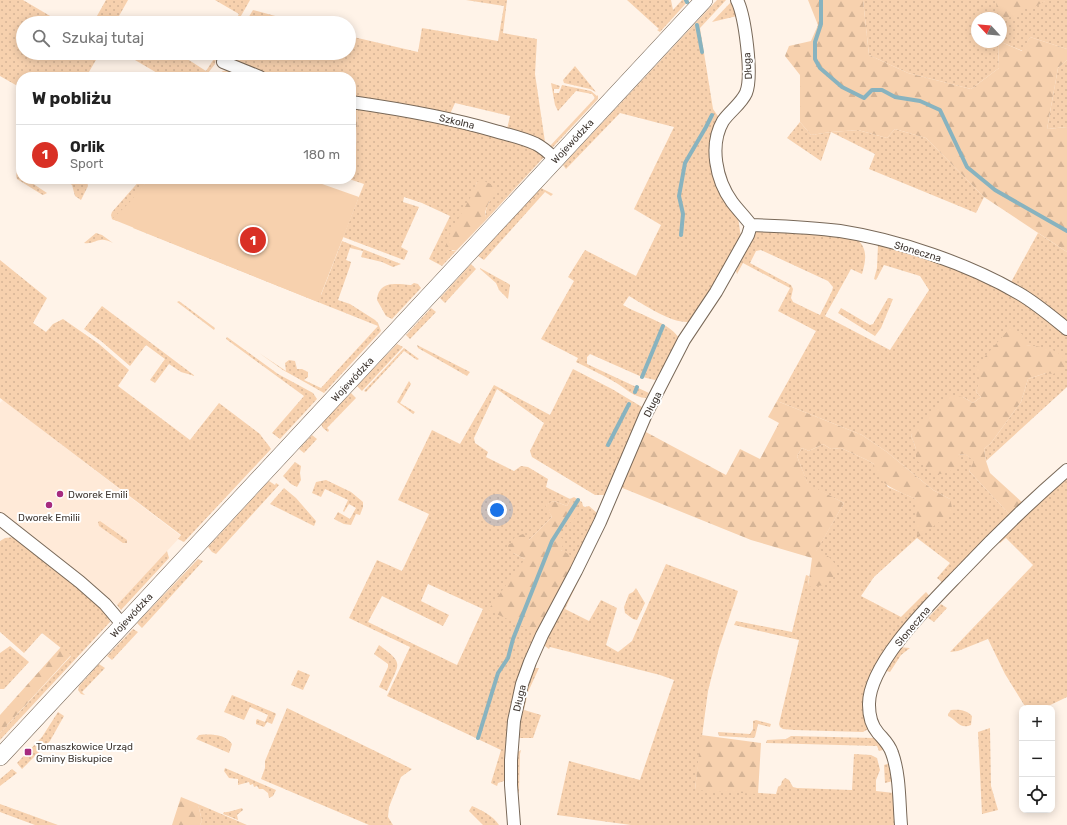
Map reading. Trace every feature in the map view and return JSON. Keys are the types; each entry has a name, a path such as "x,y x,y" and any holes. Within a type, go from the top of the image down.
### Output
{"main road":[{"name":"Wojewódzka","path":"0,757 122,624 343,390 555,159 704,0"}],"street":[{"name":"Długa","path":"514,825 511,760 514,721 522,684 530,662 542,635 600,522 648,410 684,340 716,292 748,235 751,225 731,201 717,167 716,139 719,130 723,121 746,94 749,84 743,19 737,0"},
{"path":"222,62 247,72"},
{"name":"Szkolna","path":"356,103 407,110 481,126 536,144 555,159"},
{"name":"Słoneczna","path":"751,225 800,227 841,231 920,251 959,265 1020,294 1044,310 1067,329"},
{"name":"Słoneczna","path":"901,825 896,768 892,754 888,744 878,734 869,716 868,704 874,681 897,643 920,615 997,535 1067,470"},
{"path":"0,518 80,582 105,604 122,624"}],"shaded area":[{"path":"3,400 181,536 117,605 0,512 0,403"}],"green space":[{"path":"0,0 23,0 50,16 16,16 16,60 96,60 89,72 16,72 16,85 0,76"},
{"path":"106,0 128,0 119,16 97,16"},
{"path":"215,0 250,0 241,16 238,16 239,14"},
{"path":"466,0 507,0 503,33 537,39 535,74 545,142 526,134 507,129 510,116 455,103 450,114 356,98 356,72 258,72 240,64 237,60 356,60 356,38 418,52 422,28 498,41 504,6"},
{"path":"627,0 671,0 673,10 682,0 689,0 660,32 657,30 659,29"},
{"path":"717,0 726,0 700,28 713,109 720,119 714,148 738,217 741,238 713,292 689,322 682,322 666,317 629,296 623,305 663,324 676,334 680,340 661,375 655,380 642,377 590,354 587,357 587,364 649,393 646,398 633,394 617,383 576,362 578,358 541,339 574,281 568,277 585,250 636,276 661,225 634,209 674,127 620,113 566,169 563,165"},
{"path":"808,0 863,0 869,55 908,73 971,89 999,68 998,48 1007,48 1007,45 1022,51 1030,37 1067,49 1067,60 1058,68 1047,129 1067,127 1067,252 984,197 926,138 895,129 887,138 858,130 811,135 800,122 800,75 785,56 789,46 811,41 818,25"},
{"path":"863,0 996,0 1024,6 1045,0 1067,0 1067,49 1030,37 1023,51 1007,44 1007,12 971,12 971,48 998,48 999,68 971,89 908,73 869,55"},
{"path":"996,0 1045,0 1033,8 1024,6 1020,15 1007,18 1007,12 997,12"},
{"path":"731,2 737,16 712,22"},
{"path":"253,10 275,16 249,16"},
{"path":"135,60 189,60 206,71 213,60 216,60 215,64 209,72 155,72"},
{"path":"1067,60 1067,127 1047,129 1058,68"},
{"path":"575,66 596,92 590,89 564,83 563,80"},
{"path":"228,70 235,72 222,72"},
{"path":"551,83 560,86 559,89 554,89 554,93 559,93 562,85 591,91 597,96 598,95 598,99 553,147 550,146 595,98 592,94 576,91 558,111 555,105"},
{"path":"356,109 358,109 356,147"},
{"path":"358,109 408,116 486,134 517,144 524,143 543,154 544,157 485,221 485,214 489,202 493,196 477,182 452,251 457,250 442,266 429,259 450,216 422,203 404,197 403,202 419,207 401,247 408,251 404,260 343,237 364,184 356,181"},
{"path":"800,122 811,135 831,132 821,161 787,138"},
{"path":"895,129 926,138 984,197 976,213 869,169 875,154 831,132 858,130 887,138"},
{"path":"481,180 496,186 500,190 489,202 485,212 485,221 457,250 448,250 446,246 447,239 470,198 477,182"},
{"path":"25,184 34,184 47,193 43,195"},
{"path":"70,184 88,184 81,200 75,196"},
{"path":"137,184 145,184 117,221 112,219 112,212"},
{"path":"145,184 322,184 359,197 318,302 112,219 128,204"},
{"path":"541,188 553,194 551,196 545,192 484,260 478,256"},
{"path":"136,223 321,295 342,241 401,264 393,267 382,262 361,257 363,251 350,248 346,260 351,262 338,300 350,304 375,320 381,331 324,393 283,370 259,353 286,371 285,363 289,360 295,361 297,369 302,369 308,372 308,377 304,380 321,388 378,326 133,228"},
{"path":"756,228 785,229 857,239 863,247 865,255 862,274 851,269 825,316 890,350 929,290 920,276 884,265 876,280 874,279 877,268 878,245 881,244 924,256 1012,294 1061,329 1067,335 1067,387 986,461 984,449 991,443 1021,402 1028,379 1046,373 1052,350 1026,345 981,379 976,392 981,397 973,403 963,397 911,435 916,449 916,460 965,454 975,461 969,471 1011,516 943,583 937,578 950,563 917,538 874,577 861,596 901,617 926,592 931,598 882,659 870,728 863,732 794,730 783,729 780,727 779,724 799,640 734,625 736,621 792,632 806,575 809,576 808,587 815,553 844,503 808,485 797,456 802,448 809,451 823,444 831,449 841,448 874,464 888,487 916,499 950,499 933,490 887,452 862,435 777,401 816,331 778,311 790,288 743,263 737,274 736,271","holes":["761,250 828,281 833,287 820,315 793,302 791,298 793,289 791,285 750,263 756,251"]},
{"path":"96,233 102,235 113,243 100,240 91,243 84,243"},
{"path":"1038,233 1067,252 1067,325 1010,284"},
{"path":"0,260 47,298 33,323 46,332 53,324 63,319 99,344 129,370 118,386 190,440 219,403 260,434 270,447 271,449 184,542 178,539 181,535 0,398"},
{"path":"471,264 476,269 445,303 440,298"},
{"path":"480,268 510,285 508,299 499,290 496,283"},
{"path":"414,283 418,284 421,288 392,319 386,316 377,300 381,289 385,286 394,284 411,285"},
{"path":"888,298 893,299 881,328 875,336 838,313 841,308 870,325 873,324"},
{"path":"179,301 215,328 214,330 177,302"},
{"path":"102,306 195,376 181,372 169,364 155,383 150,380 165,359 146,345 130,366 101,341 84,329"},
{"path":"431,308 436,312 410,339 406,335"},
{"path":"1011,327 1023,335 1026,345 1045,348 1057,352 1065,361 1066,368 1053,374 1046,373 1028,379 1021,402 991,443 984,449 990,473 1023,503 1011,516 969,471 974,461 965,454 958,455 960,463 953,470 937,475 916,460 916,449 911,435 950,396 963,397 973,403 981,397 976,392 980,379 973,370"},
{"path":"227,337 278,374 313,393 317,399 280,439 272,433 304,396 226,339"},
{"path":"397,344 403,347 362,391 357,386"},
{"path":"417,345 470,372 467,376 418,348"},
{"path":"404,348 419,359 417,360 404,351 366,392 364,391"},
{"path":"573,369 612,389 642,407 643,416 609,492 605,495 595,495 532,457 530,451 544,423 497,389 474,438 475,443 488,452 486,457 514,471 521,466 528,467 548,479 546,487 570,499 574,497 582,502 583,506 589,506 597,513 596,520 569,576 566,554 561,550 558,536 562,525 580,508 570,503 570,500 567,506 554,501 546,505 552,517 529,540 513,553 525,559 539,634 507,780 498,783 497,786 491,783 501,750 387,696 410,647 349,618 377,560 402,571 429,514 398,500 432,430 460,444 494,385 550,415","holes":["428,584 483,609 457,665 368,622 382,596 443,626 449,615 421,601"]},
{"path":"409,381 411,384 400,403 415,412 413,414 397,402"},
{"path":"351,393 356,398 327,428 329,430 328,432 321,424"},
{"path":"777,401 862,435 887,452 933,490 950,499 953,512 917,538 916,499 896,490 884,482 875,471 874,464 841,448 831,449 823,444 809,451 802,448 797,456 808,484 844,503 816,552 828,556 838,567 836,574 825,585 808,587 812,558 751,540 620,487 644,431 726,475 740,449 760,459 779,423 768,417"},
{"path":"312,435 317,439 304,453 299,449"},
{"path":"295,462 301,466 301,480 297,487 291,484 283,476"},
{"path":"1067,475 1067,697 1050,705 1024,705 1005,674 988,639 958,651 950,652 1033,565 1006,538 1000,543 997,539 1030,512"},
{"path":"326,480 351,492 363,502 360,515 356,514 351,525 344,524 334,519 338,512 350,519 356,508 349,504 344,512 343,511 348,500 325,489 321,497 312,493 316,482"},
{"path":"269,481 275,485 276,483 279,485 216,554 212,552 208,547"},
{"path":"284,488 296,498 316,521 314,526 270,504"},
{"path":"570,500 571,503 581,508 572,522 562,525 558,536 565,540 561,550 574,557 573,564 539,634 488,610 525,559 513,553 507,545 512,543 515,537 523,534 529,540 552,517 545,505 554,501 567,506"},
{"path":"100,521 127,540 127,543 123,543 99,526 98,522"},
{"path":"5,538 20,538 107,613 110,622 0,740 0,733 71,656 42,633 24,653 0,632 0,541"},
{"path":"167,551 169,558 121,610 117,605"},
{"path":"198,559 203,561 142,628 137,623"},
{"path":"666,564 738,591 719,648 708,691 695,789 776,794 778,787 785,778 789,780 793,787 797,788 852,790 854,754 871,755 877,758 880,770 876,780 876,791 894,793 897,825 631,825 557,815 569,761 640,780 674,680 660,675 550,647 549,649 542,644 575,578 580,577 565,609 589,621 601,600 617,608 606,645 618,652 632,641"},
{"path":"636,588 645,603 637,620 625,613 624,607 629,594"},
{"path":"941,604 947,608 934,622 928,618"},
{"path":"133,629 138,632 112,660 107,656"},
{"path":"379,645 393,656 397,665 397,669 387,691 379,687 388,664 374,654"},
{"path":"10,646 29,662 4,689 0,689 0,653"},
{"path":"61,647 71,655 0,733 0,715"},
{"path":"898,647 910,648 901,655 890,672 883,670"},
{"path":"99,664 105,668 82,692 85,695 81,694 78,690 79,686"},
{"path":"532,668 539,668 528,692 524,710 541,715 533,738 518,738 516,725"},
{"path":"298,670 310,675 303,690 291,685"},
{"path":"232,695 275,713 276,714 272,724 267,722 264,727 256,724 257,719 265,722 268,715 250,707 244,720 224,712"},
{"path":"287,708 412,769 401,777 389,807 388,817 393,825 369,825 261,779 265,768 265,761"},
{"path":"951,710 963,710 968,712 972,716 971,725 961,725 948,716"},
{"path":"58,712 64,716 50,741 22,769 17,763 42,737"},
{"path":"756,720 771,724 770,727 758,724 755,737 753,738 719,736 718,732 750,734 753,729 753,721"},
{"path":"990,728 991,786 998,810 982,814 978,732"},
{"path":"199,735 222,736 226,738 232,744 229,753 196,739"},
{"path":"701,735 761,743 758,794 695,790"},
{"path":"791,736 874,738 885,747 883,750 879,751 877,746 766,743 767,740 786,739"},
{"path":"521,750 519,793 516,791 516,753"},
{"path":"890,763 893,781 885,783 884,765"},
{"path":"225,768 276,790 273,796 269,798 268,793 263,789 259,789 257,786 254,787 253,784 250,785 249,782 238,785 238,779 229,778 224,771"},
{"path":"12,769 17,773 0,786 0,779"},
{"path":"181,797 198,804 202,821 200,825 172,825"},
{"path":"0,804 58,825 35,825 0,812"},
{"path":"198,804 247,825 200,825 202,821"},
{"path":"472,806 490,816 499,825 483,825 469,811"},
{"path":"242,808 243,810 237,815 238,820 223,814 224,812"}],"waterway":[{"path":"821,0 821,24 815,42 815,59 820,68 842,87 864,98 872,90 882,90 895,97 920,101 940,110 967,167 995,190 1067,231"},
{"path":"697,25 702,52"},
{"path":"681,235 683,214 679,196 685,163 712,115"},
{"path":"642,377 663,326"},
{"path":"635,392 637,387"},
{"path":"608,445 629,404"},
{"path":"478,738 498,673 508,658 513,639 552,541 578,500"}],"place":[{"name":"Orlik","path":"253,240"},
{"name":"Dworek Emili","path":"60,494"},
{"name":"Dworek Emilii","path":"49,505"},
{"name":"Tomaszkowice Urząd Gminy Biskupice","path":"28,752"}]}
